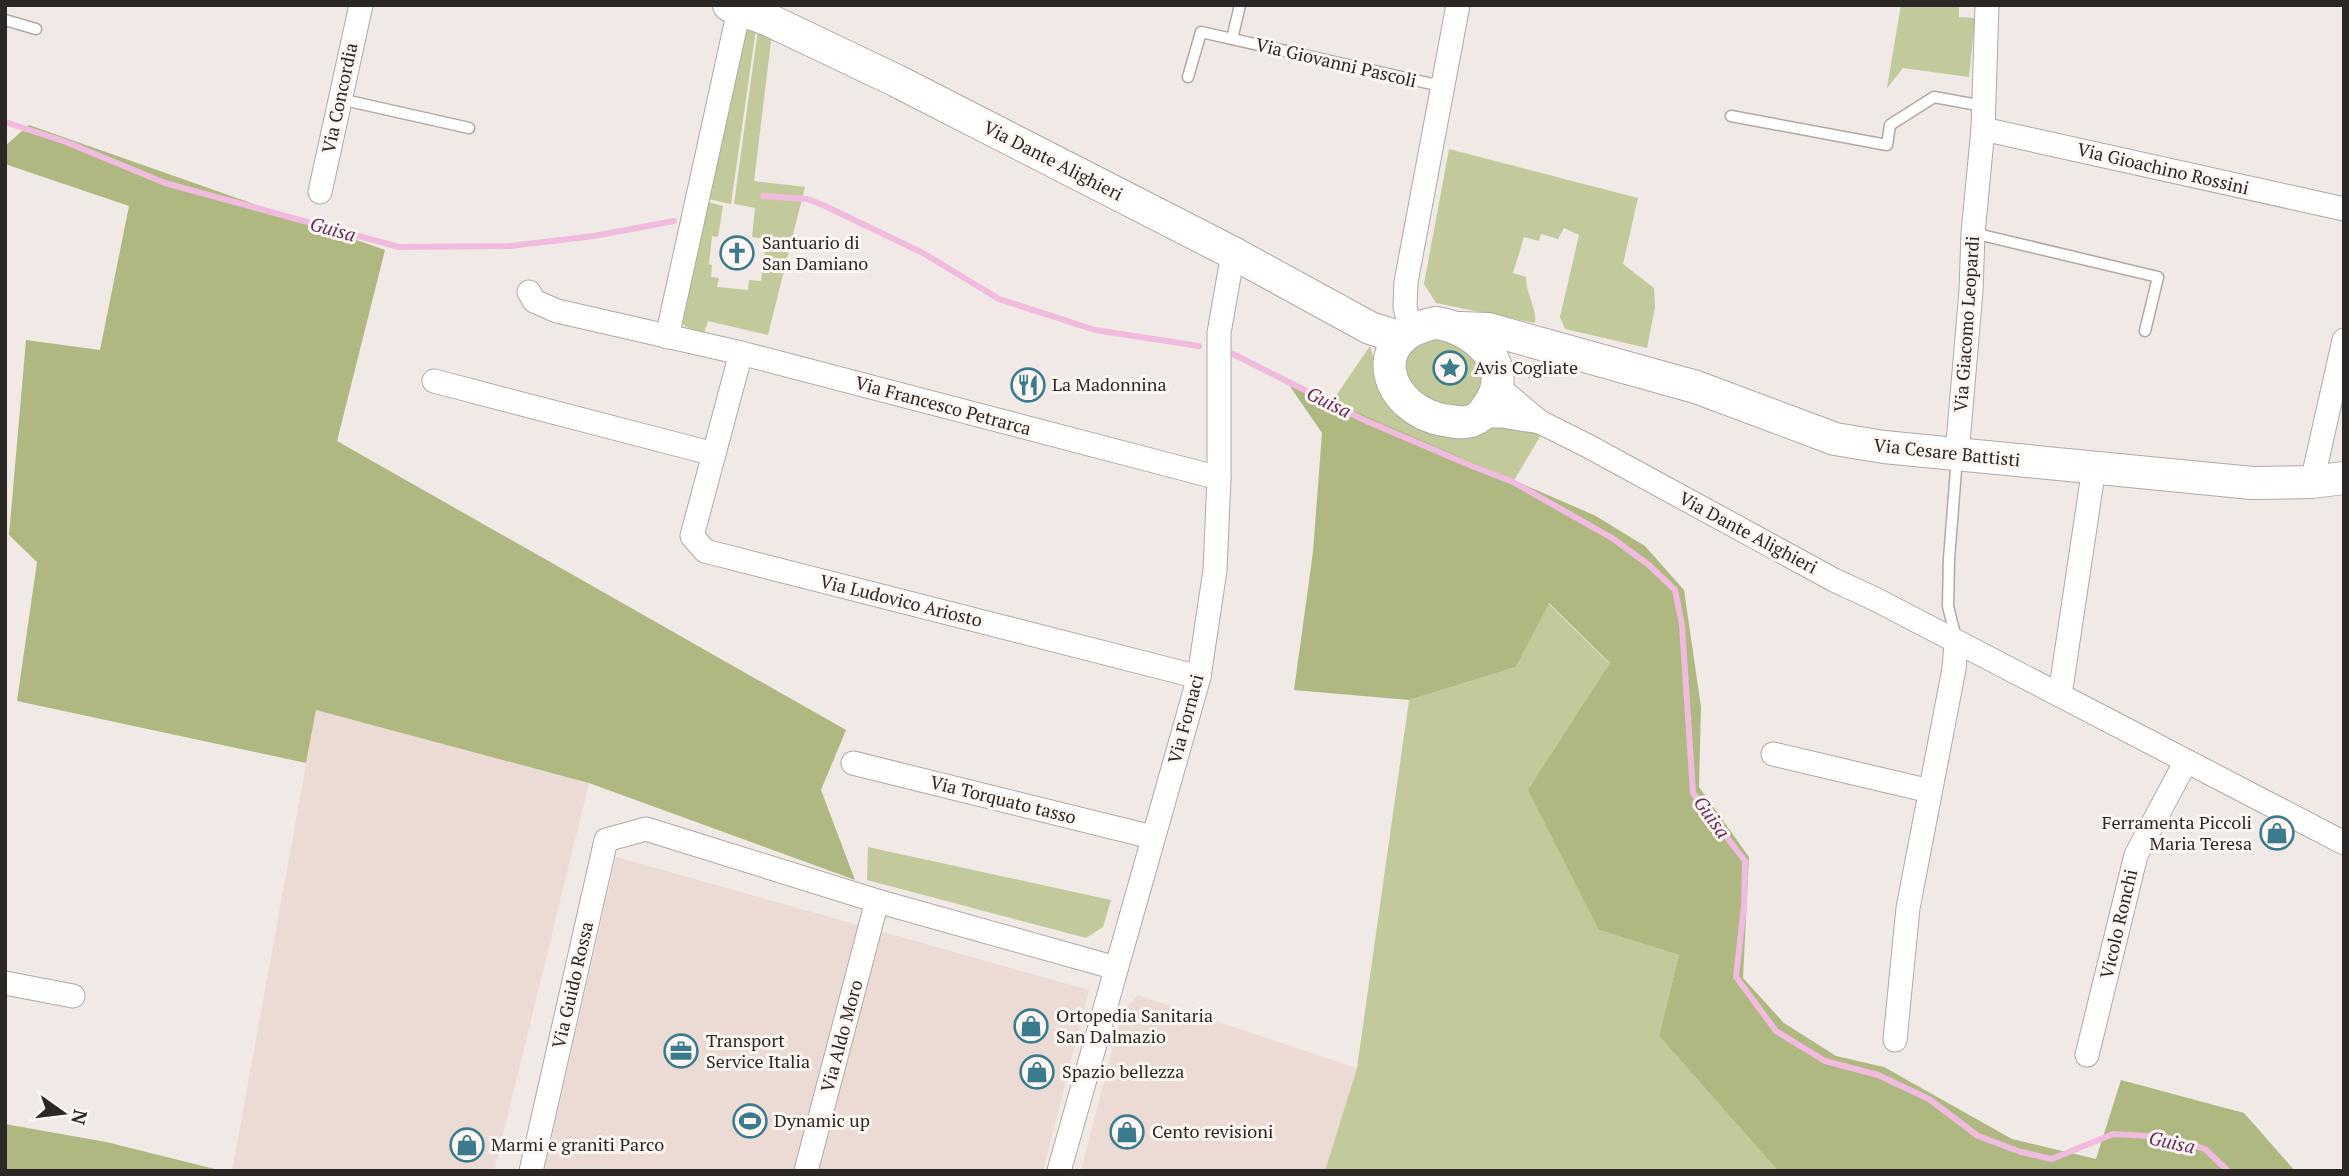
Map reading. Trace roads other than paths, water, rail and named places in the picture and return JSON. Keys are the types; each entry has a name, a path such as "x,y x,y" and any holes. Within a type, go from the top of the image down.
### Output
{"street":[{"name":"Via Concordia","path":"320,192 361,5"},
{"name":"Via Giovanni Pascoli","path":"1419,336 1414,302 1406,282 1458,5"},
{"name":"Via Giacomo Leopardi","path":"1957,454 1983,129 1987,5"},
{"name":"Via Dante Alighieri","path":"734,7 769,20 897,81 1233,253 1370,328 1419,336"},
{"path":"667,337 734,7"},
{"name":"Via Gioachino Rossini","path":"1983,129 2344,209"},
{"name":"Via Fornaci","path":"1059,1171 1199,677 1215,570 1219,478 1219,333 1233,253"},
{"name":"Via Francesco Petrarca","path":"529,292 534,301 557,311 741,354 1219,478"},
{"name":"Via Cesare Battisti","path":"1419,336 1488,329 1696,387 1835,439 1884,447 2252,483 2312,482 2344,478"},
{"path":"1419,336 1483,347 1494,362 1499,381 1482,416 1471,421 1457,422 1428,417 1412,409 1400,397 1390,377 1419,336"},
{"path":"2312,482 2344,340"},
{"name":"Via Cesare Battisti","path":"1499,381 1532,355 1564,349"},
{"name":"Via Ludovico Ariosto","path":"741,354 692,536 705,551 1199,677"},
{"path":"434,381 714,454"},
{"name":"Via Dante Alighieri","path":"1499,381 1540,422 2344,843"},
{"name":"Via Dante Alighieri","path":"1482,416 1540,422"},
{"path":"2060,695 2094,467"},
{"path":"1895,1040 1908,908 1954,669 1956,642"},
{"path":"1773,754 1930,792"},
{"name":"Vicolo Ronchi","path":"2087,1055 2136,855 2186,761"},
{"name":"Via Torquato tasso","path":"853,762 1153,837"},
{"name":"Via Guido Rossa","path":"531,1171 606,840 646,829 877,901"},
{"path":"877,901 1116,968"},
{"name":"Via Aldo Moro","path":"806,1171 877,901"},
{"path":"5,983 73,996"}],"lane":[{"name":"Via Giovanni Pascoli","path":"1232,39 1240,5"},
{"path":"5,20 36,29"},
{"name":"Via Giovanni Pascoli","path":"1188,77 1201,32 1441,86"},
{"path":"1731,116 1887,145 1890,125 1934,97 1983,106"},
{"path":"340,99 469,128"},
{"path":"1973,233 2158,277 2145,331"},
{"name":"Via Giacomo Leopardi","path":"1956,642 1948,606 1957,454"}],"waterway":[{"name":"Guisa","path":"5,122 66,142 165,183 399,247 510,246 594,236 674,221"},
{"name":"Guisa","path":"763,196 807,199 823,205 923,253 999,299 1095,330 1199,346"},
{"name":"Guisa","path":"1233,354 1364,420 1513,482 1612,538 1649,565 1675,590 1682,625 1693,793 1745,861 1744,906 1736,977 1776,1031 1825,1061 1878,1075 1929,1099 1978,1136 2021,1152 2052,1159 2113,1134 2166,1137 2205,1149 2228,1171"}],"place":[{"name":"Santuario di San Damiano","path":"737,253"},
{"name":"Avis Cogliate","path":"1450,368"},
{"name":"La Madonnina","path":"1028,385"},
{"name":"Ferramenta Piccoli Maria Teresa","path":"2277,833"},
{"name":"Ortopedia Sanitaria San Dalmazio","path":"1031,1026"},
{"name":"Transport Service Italia","path":"681,1051"},
{"name":"Spazio bellezza","path":"1037,1072"},
{"name":"Dynamic up","path":"750,1121"},
{"name":"Cento revisioni","path":"1127,1132"},
{"name":"Marmi e graniti Parco","path":"467,1145"}]}
